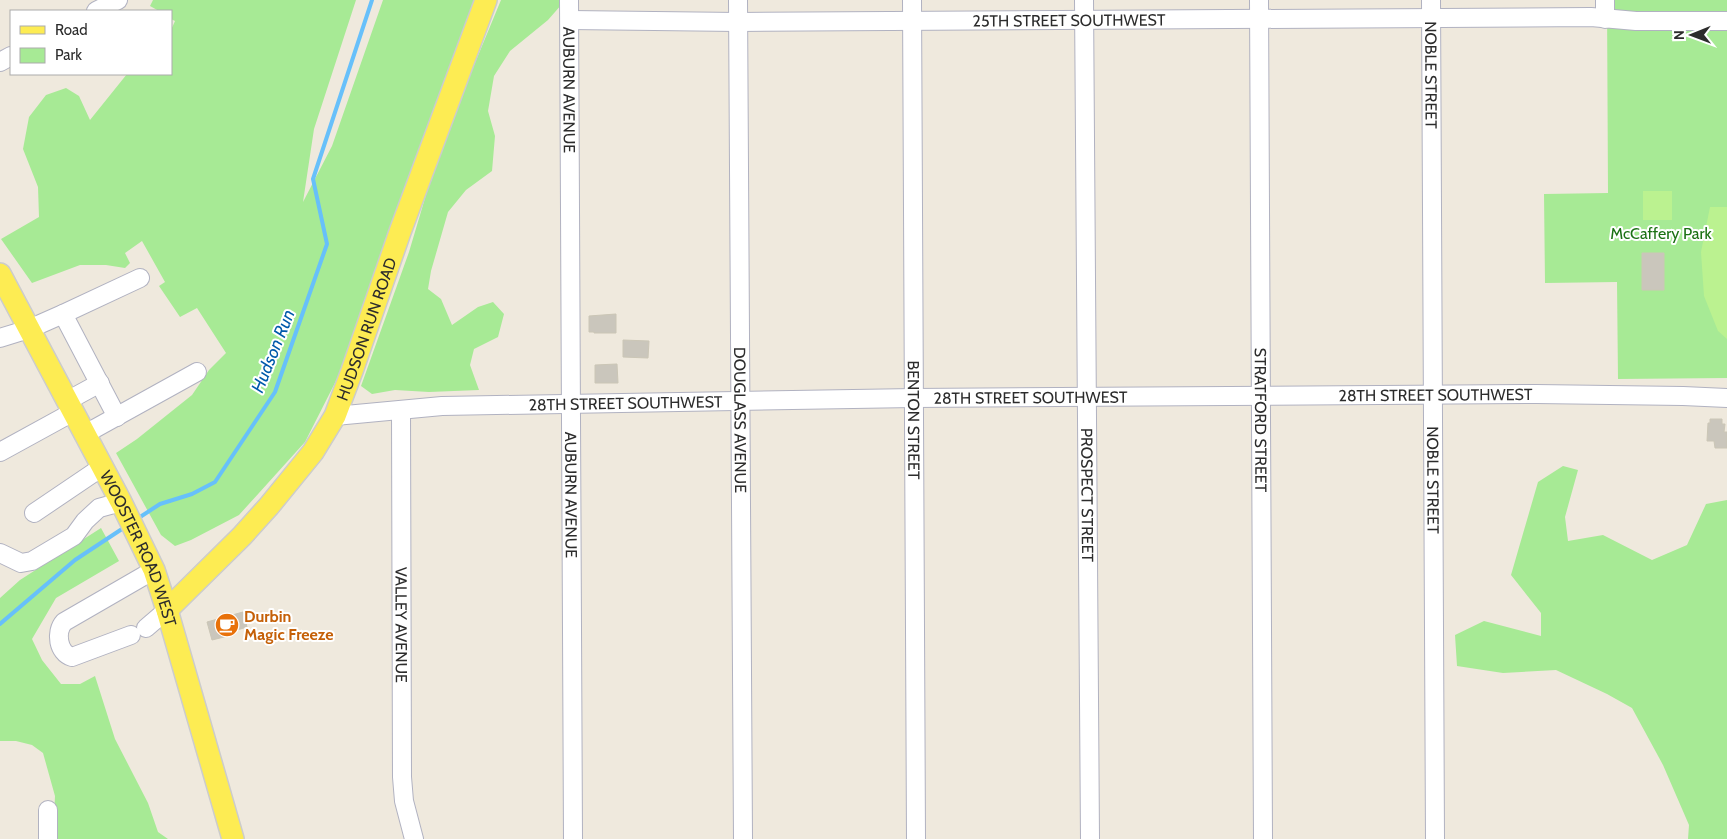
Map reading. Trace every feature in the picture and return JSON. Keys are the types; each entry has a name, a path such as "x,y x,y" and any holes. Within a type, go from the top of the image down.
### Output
{"main road":[{"name":"HUDSON RUN ROAD","path":"167,610 242,536 274,500 313,452 335,416 400,232 486,0"},
{"name":"WOOSTER ROAD WEST","path":"0,274 85,434 154,570 232,839"}],"street":[{"path":"98,10 118,0"},
{"name":"AUBURN AVENUE","path":"569,0 573,839"},
{"name":"DOUGLASS AVENUE","path":"738,0 743,839"},
{"name":"BENTON STREET","path":"912,0 916,839"},
{"name":"PROSPECT STREET","path":"1084,0 1090,839"},
{"name":"STRATFORD STREET","path":"1258,0 1263,839"},
{"name":"NOBLE STREET","path":"1431,0 1436,839"},
{"path":"1598,18 1605,0"},
{"name":"25TH STREET SOUTHWEST","path":"570,20 738,22 1598,18 1636,21 1727,21"},
{"path":"0,338 29,329 140,278"},
{"path":"62,314 117,417"},
{"path":"85,434 197,372"},
{"path":"0,452 70,406 100,383"},
{"name":"28TH STREET SOUTHWEST","path":"335,416 442,406 914,398 1261,395 1669,395 1727,398"},
{"name":"VALLEY AVENUE","path":"401,410 402,777 404,801 414,839"},
{"path":"34,513 102,467"},
{"path":"0,552 21,563 32,562 74,536 85,521 99,508 122,506"},
{"path":"154,570 64,622 60,627 58,635 63,652 67,656 74,657 139,631 167,610"},
{"path":"48,810 48,839"}],"green space":[{"path":"153,0 356,0 314,129 303,202 332,146 383,0 476,0 396,214 338,377 305,442 239,515 191,540 175,546 161,535 116,453 137,439 192,395 209,370 226,353 197,308 180,317 159,286 165,282 142,241 125,253 130,263 125,268 106,265 80,265 32,283 1,239 39,217 38,187 23,149 29,117 46,95 66,88 79,96 90,120 126,75 172,75 172,28 175,21 172,20 172,10 157,10 150,6"},
{"path":"501,0 562,0 562,4 548,20 510,51 494,76 488,111 495,136 492,171 466,190 448,212 431,271 428,289 441,299 452,325 478,307 493,302 504,314 498,337 474,349 470,365 479,390 429,392 395,390 372,394 361,386 409,252 431,178 465,87"},
{"name":"McCaffery Park","path":"1607,0 1727,0 1727,378 1618,379 1617,282 1545,283 1544,194 1608,193"},
{"path":"1643,191 1672,191 1672,220 1643,220"},
{"path":"1710,207 1727,207 1727,339 1718,331 1704,296 1701,252"},
{"path":"1563,466 1578,470 1565,517 1568,541 1603,535 1652,560 1687,545 1706,504 1727,500 1727,839 1688,839 1689,825 1663,765 1632,708 1556,670 1503,673 1457,666 1455,635 1484,621 1541,636 1541,613 1511,575 1538,482"},
{"path":"101,528 119,561 56,598 32,639 42,660 61,684 80,684 95,676 115,739 148,803 158,832 168,839 53,839 55,796 43,753 32,745 16,741 0,741 0,598 20,580"}],"building":[{"path":"1642,253 1664,253 1664,290 1642,290"},
{"path":"616,314 616,333 589,332 589,316"},
{"path":"623,340 649,341 648,358 623,357"},
{"path":"617,364 618,383 595,383 595,365"},
{"path":"1710,419 1722,419 1722,424 1725,424 1724,432 1727,432 1727,448 1715,448 1714,441 1707,441"},
{"name":"Durbin Magic Freeze","path":"243,612 247,627 227,633 228,636 212,640 207,622"}],"waterway":[{"name":"Hudson Run","path":"137,519 160,504 192,494 215,482 275,392 327,244 313,179 372,0"},
{"name":"Hudson Run","path":"0,624 75,560 125,527"}],"place":[{"name":"Durbin Magic Freeze","path":"227,625"}]}
